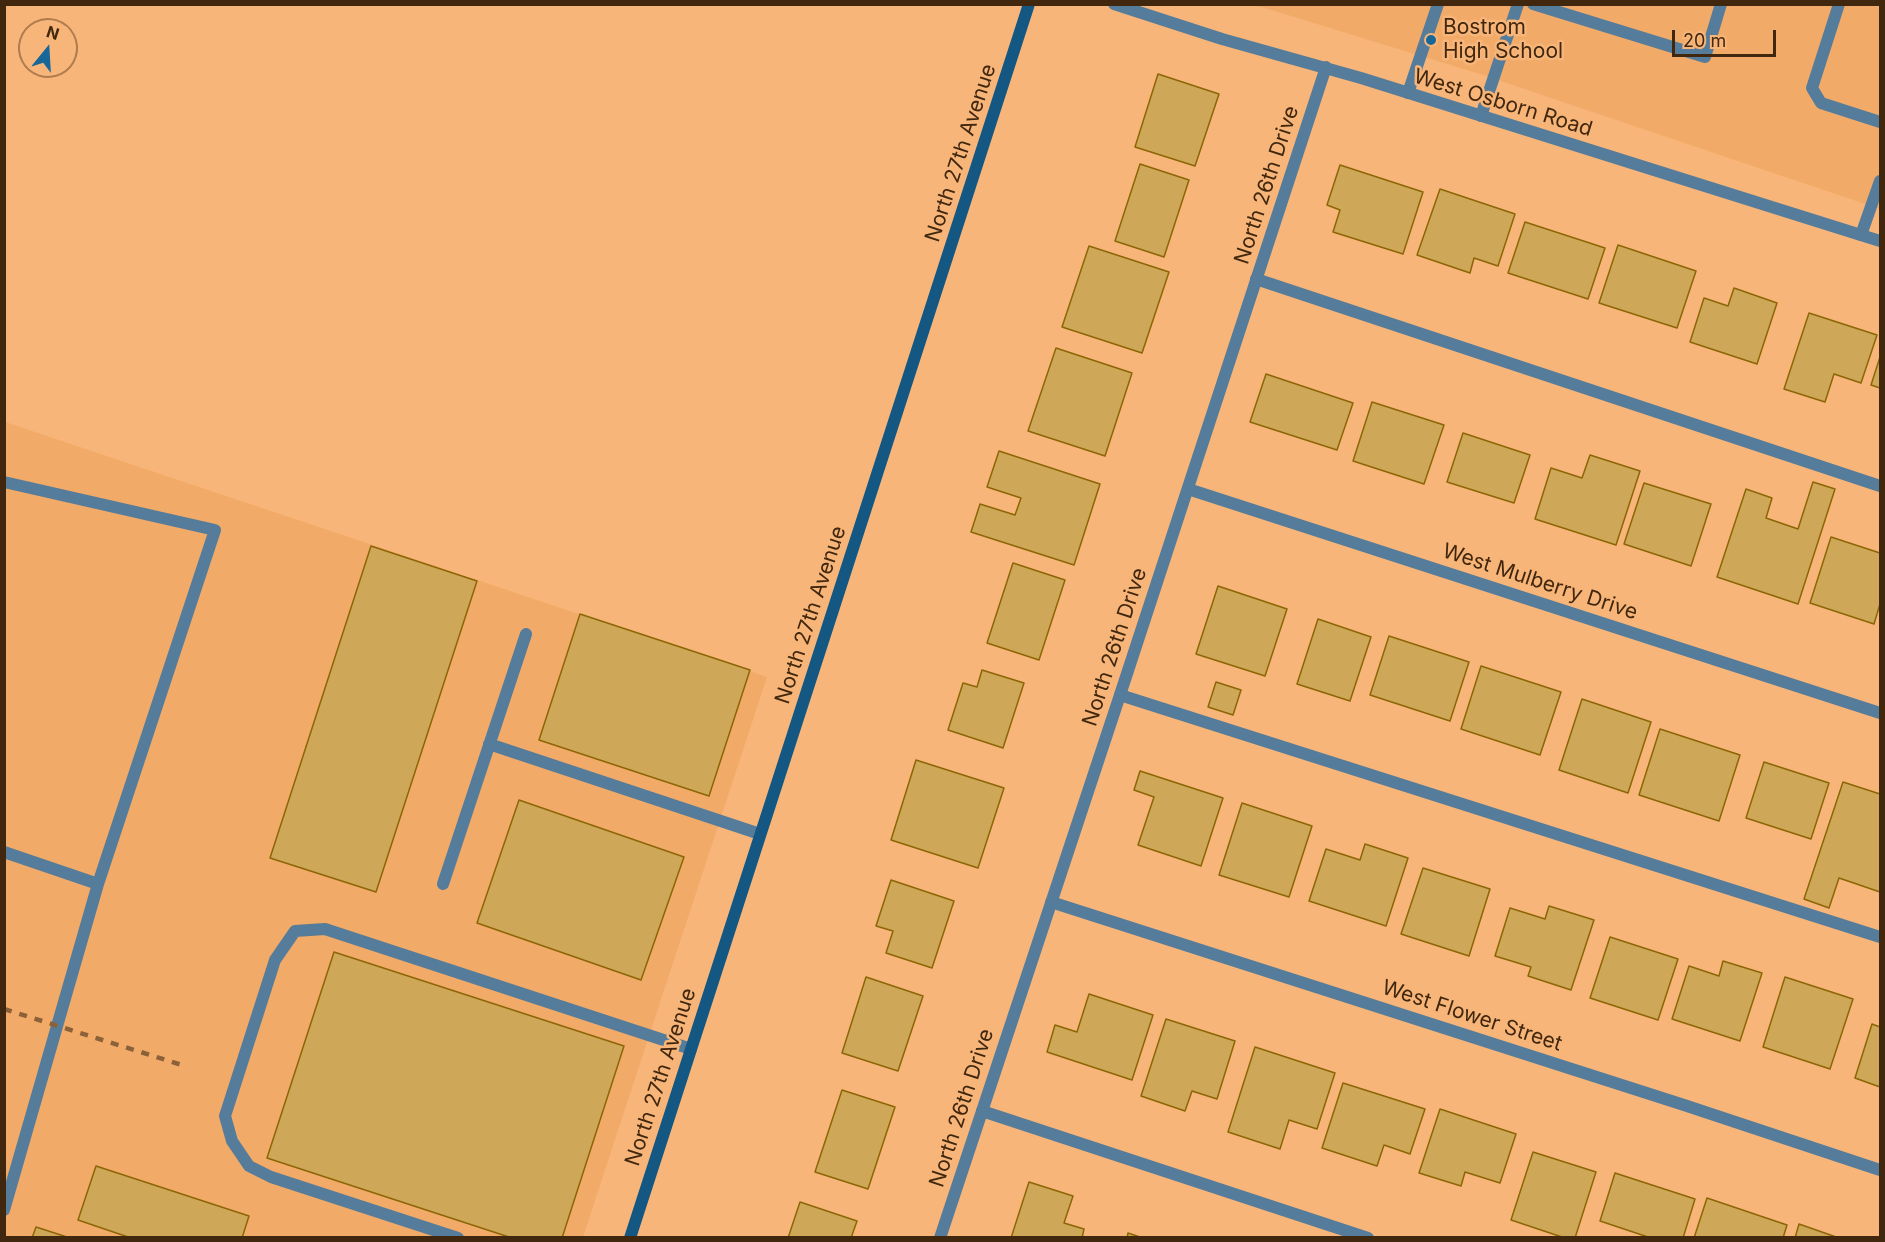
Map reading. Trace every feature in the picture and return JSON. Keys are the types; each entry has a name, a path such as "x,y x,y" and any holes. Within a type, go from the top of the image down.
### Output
{"main road":[{"name":"North 27th Avenue","path":"630,1238 1029,4"}],"street":[{"name":"West Osborn Road","path":"1114,4 1222,39 1326,67 1881,241"},
{"path":"1408,93 1438,4"},
{"path":"1482,116 1518,4"},
{"path":"1533,4 1705,57 1721,4"},
{"path":"1839,4 1812,88 1821,103 1881,122"},
{"name":"North 26th Drive","path":"939,1238 1052,902 1326,67"},
{"path":"1861,235 1881,181"},
{"path":"1256,279 1881,486"},
{"path":"4,482 214,530 98,884 4,1210"},
{"name":"West Mulberry Drive","path":"1188,489 1881,713"},
{"path":"443,884 526,634"},
{"path":"1120,694 1881,937"},
{"path":"489,744 760,834"},
{"path":"4,852 98,884"},
{"name":"West Flower Street","path":"1052,902 1881,1170"},
{"path":"458,1238 271,1177 249,1166 232,1141 225,1116 275,960 295,931 325,929 691,1049"},
{"path":"982,1111 1368,1238"}],"shaded area":[{"path":"1255,5 1880,5 1880,209 1483,75"},
{"path":"5,422 767,677 583,1237 5,1238"}],"building":[{"path":"1158,74 1219,94 1195,166 1135,147"},
{"path":"1140,164 1189,180 1164,257 1115,241"},
{"path":"1340,165 1423,192 1403,254 1333,232 1340,210 1327,205"},
{"path":"1440,189 1515,214 1498,266 1474,258 1470,273 1417,255"},
{"path":"1525,222 1605,248 1588,299 1508,273"},
{"path":"1618,245 1696,271 1677,328 1599,303"},
{"path":"1089,246 1169,272 1142,353 1062,327"},
{"path":"1734,288 1777,303 1757,364 1690,342 1704,298 1728,306"},
{"path":"1809,313 1877,335 1861,383 1834,374 1825,402 1784,389"},
{"path":"1056,348 1132,373 1105,456 1028,431"},
{"path":"1880,357 1880,388 1871,385"},
{"path":"1266,374 1353,403 1337,450 1250,422"},
{"path":"1372,402 1444,425 1424,484 1353,461"},
{"path":"1463,433 1530,455 1514,503 1447,482"},
{"path":"999,451 1100,484 1074,565 971,532 980,504 1015,515 1021,498 987,487"},
{"path":"1590,455 1640,471 1616,545 1535,519 1551,468 1582,478"},
{"path":"1813,482 1835,489 1798,604 1717,577 1746,489 1772,498 1766,518 1798,529"},
{"path":"1644,483 1711,504 1691,566 1624,544"},
{"path":"1831,537 1880,553 1880,604 1874,624 1810,603"},
{"path":"371,546 477,581 376,892 270,858"},
{"path":"1013,563 1065,580 1039,660 987,643"},
{"path":"1218,586 1287,609 1265,676 1196,654"},
{"path":"580,614 750,670 709,796 539,740"},
{"path":"1318,619 1371,637 1350,701 1297,684"},
{"path":"1389,636 1469,662 1450,721 1370,695"},
{"path":"1481,666 1561,692 1540,755 1461,729"},
{"path":"982,670 1024,683 1003,748 948,730 963,683 977,687"},
{"path":"1216,682 1241,690 1233,715 1208,707"},
{"path":"1582,699 1651,722 1628,793 1559,770"},
{"path":"1660,729 1740,755 1719,821 1639,795"},
{"path":"916,760 1004,788 978,868 891,840"},
{"path":"1764,762 1829,783 1811,839 1746,818"},
{"path":"1140,771 1223,798 1201,866 1138,845 1154,797 1134,790"},
{"path":"1843,782 1880,794 1880,892 1839,878 1829,908 1804,899"},
{"path":"519,800 684,857 641,980 477,923"},
{"path":"1242,803 1312,826 1289,897 1219,875"},
{"path":"1365,844 1408,858 1386,926 1309,901 1326,849 1360,860"},
{"path":"1423,868 1490,889 1469,956 1401,934"},
{"path":"891,880 954,901 932,968 886,953 893,931 876,926"},
{"path":"1549,906 1594,920 1571,990 1528,976 1531,967 1495,956 1510,908 1545,919"},
{"path":"1610,937 1678,959 1658,1020 1590,998"},
{"path":"334,952 624,1046 562,1238 512,1238 267,1158"},
{"path":"1723,961 1762,973 1740,1041 1672,1019 1689,966 1719,976"},
{"path":"866,977 923,996 898,1071 842,1053"},
{"path":"1785,977 1853,999 1830,1069 1763,1047"},
{"path":"1089,994 1153,1015 1132,1080 1047,1052 1055,1025 1077,1032"},
{"path":"1166,1019 1235,1041 1217,1099 1192,1091 1185,1111 1141,1096"},
{"path":"1872,1024 1880,1027 1880,1087 1855,1078"},
{"path":"1255,1047 1335,1073 1317,1129 1289,1120 1280,1149 1228,1132"},
{"path":"1343,1083 1425,1109 1410,1154 1384,1145 1377,1166 1322,1148"},
{"path":"842,1090 895,1107 868,1189 815,1172"},
{"path":"1440,1109 1516,1134 1500,1183 1465,1172 1461,1186 1419,1173"},
{"path":"1533,1152 1596,1172 1575,1238 1565,1238 1511,1220"},
{"path":"96,1166 249,1216 242,1238 131,1238 78,1220"},
{"path":"1615,1173 1695,1199 1683,1238 1651,1238 1600,1221"},
{"path":"1029,1182 1073,1196 1064,1223 1084,1229 1082,1238 1011,1238"},
{"path":"1707,1198 1787,1225 1783,1238 1694,1238"},
{"path":"800,1202 857,1221 851,1238 788,1238"},
{"path":"1799,1224 1839,1238 1795,1238"},
{"path":"36,1227 67,1237 67,1238 32,1238"},
{"path":"1128,1233 1143,1238 1127,1238"}],"railway":[{"path":"4,1009 185,1066"}],"place":[{"name":"Bostrom High School","path":"1431,40"}]}
